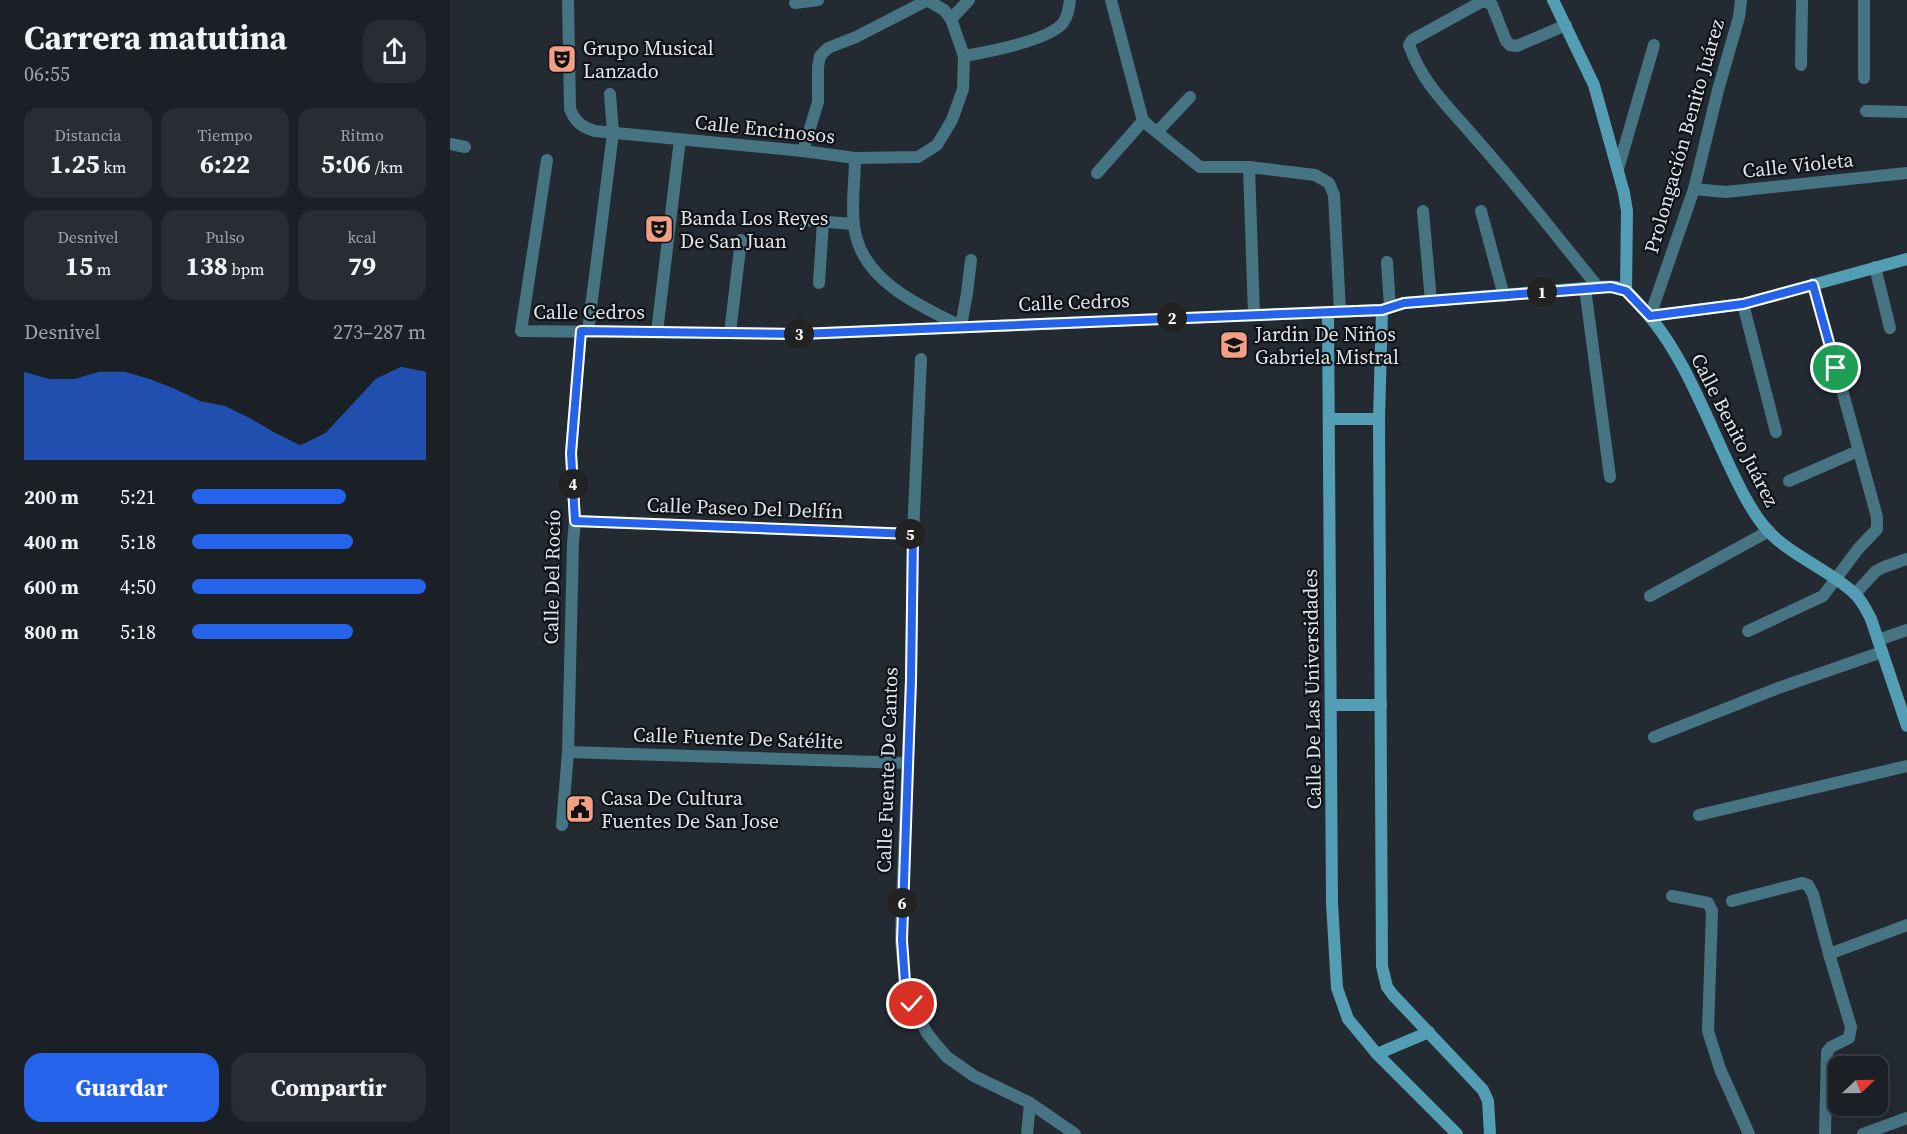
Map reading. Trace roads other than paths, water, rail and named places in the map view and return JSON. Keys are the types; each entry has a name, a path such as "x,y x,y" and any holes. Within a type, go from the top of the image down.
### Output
{"street":[{"name":"Calle Encinosos","path":"568,0 570,109 574,119 583,127 595,131 855,158 918,157 937,145 952,120 963,88 964,56 951,19"},
{"path":"795,3 818,0"},
{"path":"803,151 818,102 820,56 828,48 856,37 928,0 944,10 951,19 969,0"},
{"path":"964,56 997,50 1052,32 1063,23 1069,12 1070,0"},
{"path":"1111,0 1143,121 1200,167 1249,167 1315,175 1329,183 1334,195 1334,312"},
{"name":"Prolongación Benito Juárez","path":"1553,0 1593,85 1618,169 1627,211 1626,291"},
{"name":"Prolongación Benito Juárez","path":"1650,316 1694,189 1718,90 1739,17 1741,0"},
{"path":"1801,64 1802,0"},
{"path":"1863,78 1864,0"},
{"path":"1566,25 1517,46 1510,45 1506,42 1492,5 1481,2 1412,40 1409,45 1438,98 1475,137 1598,287"},
{"path":"1618,169 1654,45"},
{"name":"Calle Del Rocío","path":"562,825 568,752 575,521 571,453 584,331 613,133 610,94"},
{"path":"1157,132 1190,97"},
{"path":"1866,111 1907,112"},
{"path":"1097,173 1143,121"},
{"path":"657,332 680,139"},
{"path":"450,144 465,147"},
{"path":"855,158 854,224 856,237 863,257 876,272 911,301 961,326 971,260"},
{"name":"Calle Cedros","path":"547,160 521,331 800,334 1334,312 1386,308 1404,303 1598,287 1619,288 1626,291"},
{"path":"1249,167 1254,315"},
{"name":"Calle Violeta","path":"1694,189 1726,192 1907,173"},
{"path":"1423,211 1431,302"},
{"path":"1481,211 1504,296"},
{"path":"789,219 854,224"},
{"path":"819,283 824,222"},
{"path":"730,333 741,240"},
{"path":"1650,316 1743,304 1907,258"},
{"path":"1387,262 1379,419 1382,966 1387,987 1484,1090 1488,1101 1490,1134"},
{"path":"1875,267 1890,328"},
{"path":"1748,631 1823,596 1858,549 1877,529 1877,517 1813,285"},
{"path":"1585,288 1610,477"},
{"name":"Calle Benito Juárez","path":"1626,291 1650,316 1667,340 1740,487 1769,531 1786,547 1835,578 1855,594 1871,619 1907,726"},
{"path":"1743,304 1776,432"},
{"name":"Calle De Las Universidades","path":"1334,312 1329,419 1332,903 1336,988 1348,1019 1377,1054 1457,1134"},
{"name":"Calle Fuente De Cantos","path":"921,359 913,534 911,680 902,940 905,982 912,1004 934,1042 948,1057 974,1076 1029,1103 1075,1134"},
{"path":"1329,419 1379,419"},
{"path":"1790,481 1858,452"},
{"name":"Calle Paseo Del Delfín","path":"575,521 913,534"},
{"path":"1650,596 1769,531"},
{"path":"1855,594 1876,571 1907,559"},
{"path":"1654,737 1880,646 1907,630"},
{"path":"1332,705 1381,705"},
{"name":"Calle Fuente De Satélite","path":"568,752 907,763"},
{"path":"1699,815 1907,766"},
{"path":"1732,901 1802,884 1808,885 1813,894 1828,954 1851,1027 1849,1038 1831,1047 1827,1052 1825,1134"},
{"path":"1672,896 1708,903 1712,911 1708,1031 1720,1069 1749,1134"},
{"path":"1828,954 1907,925"},
{"path":"1377,1054 1429,1032"},
{"path":"1027,1134 1029,1103"},
{"path":"1863,1134 1906,1120"}],"place":[{"name":"Grupo Musical Lanzado","path":"562,59"},
{"name":"Banda Los Reyes De San Juan","path":"659,229"},
{"name":"Jardin De Niños Gabriela Mistral","path":"1234,345"},
{"name":"Casa De Cultura Fuentes De San Jose","path":"580,809"}]}
